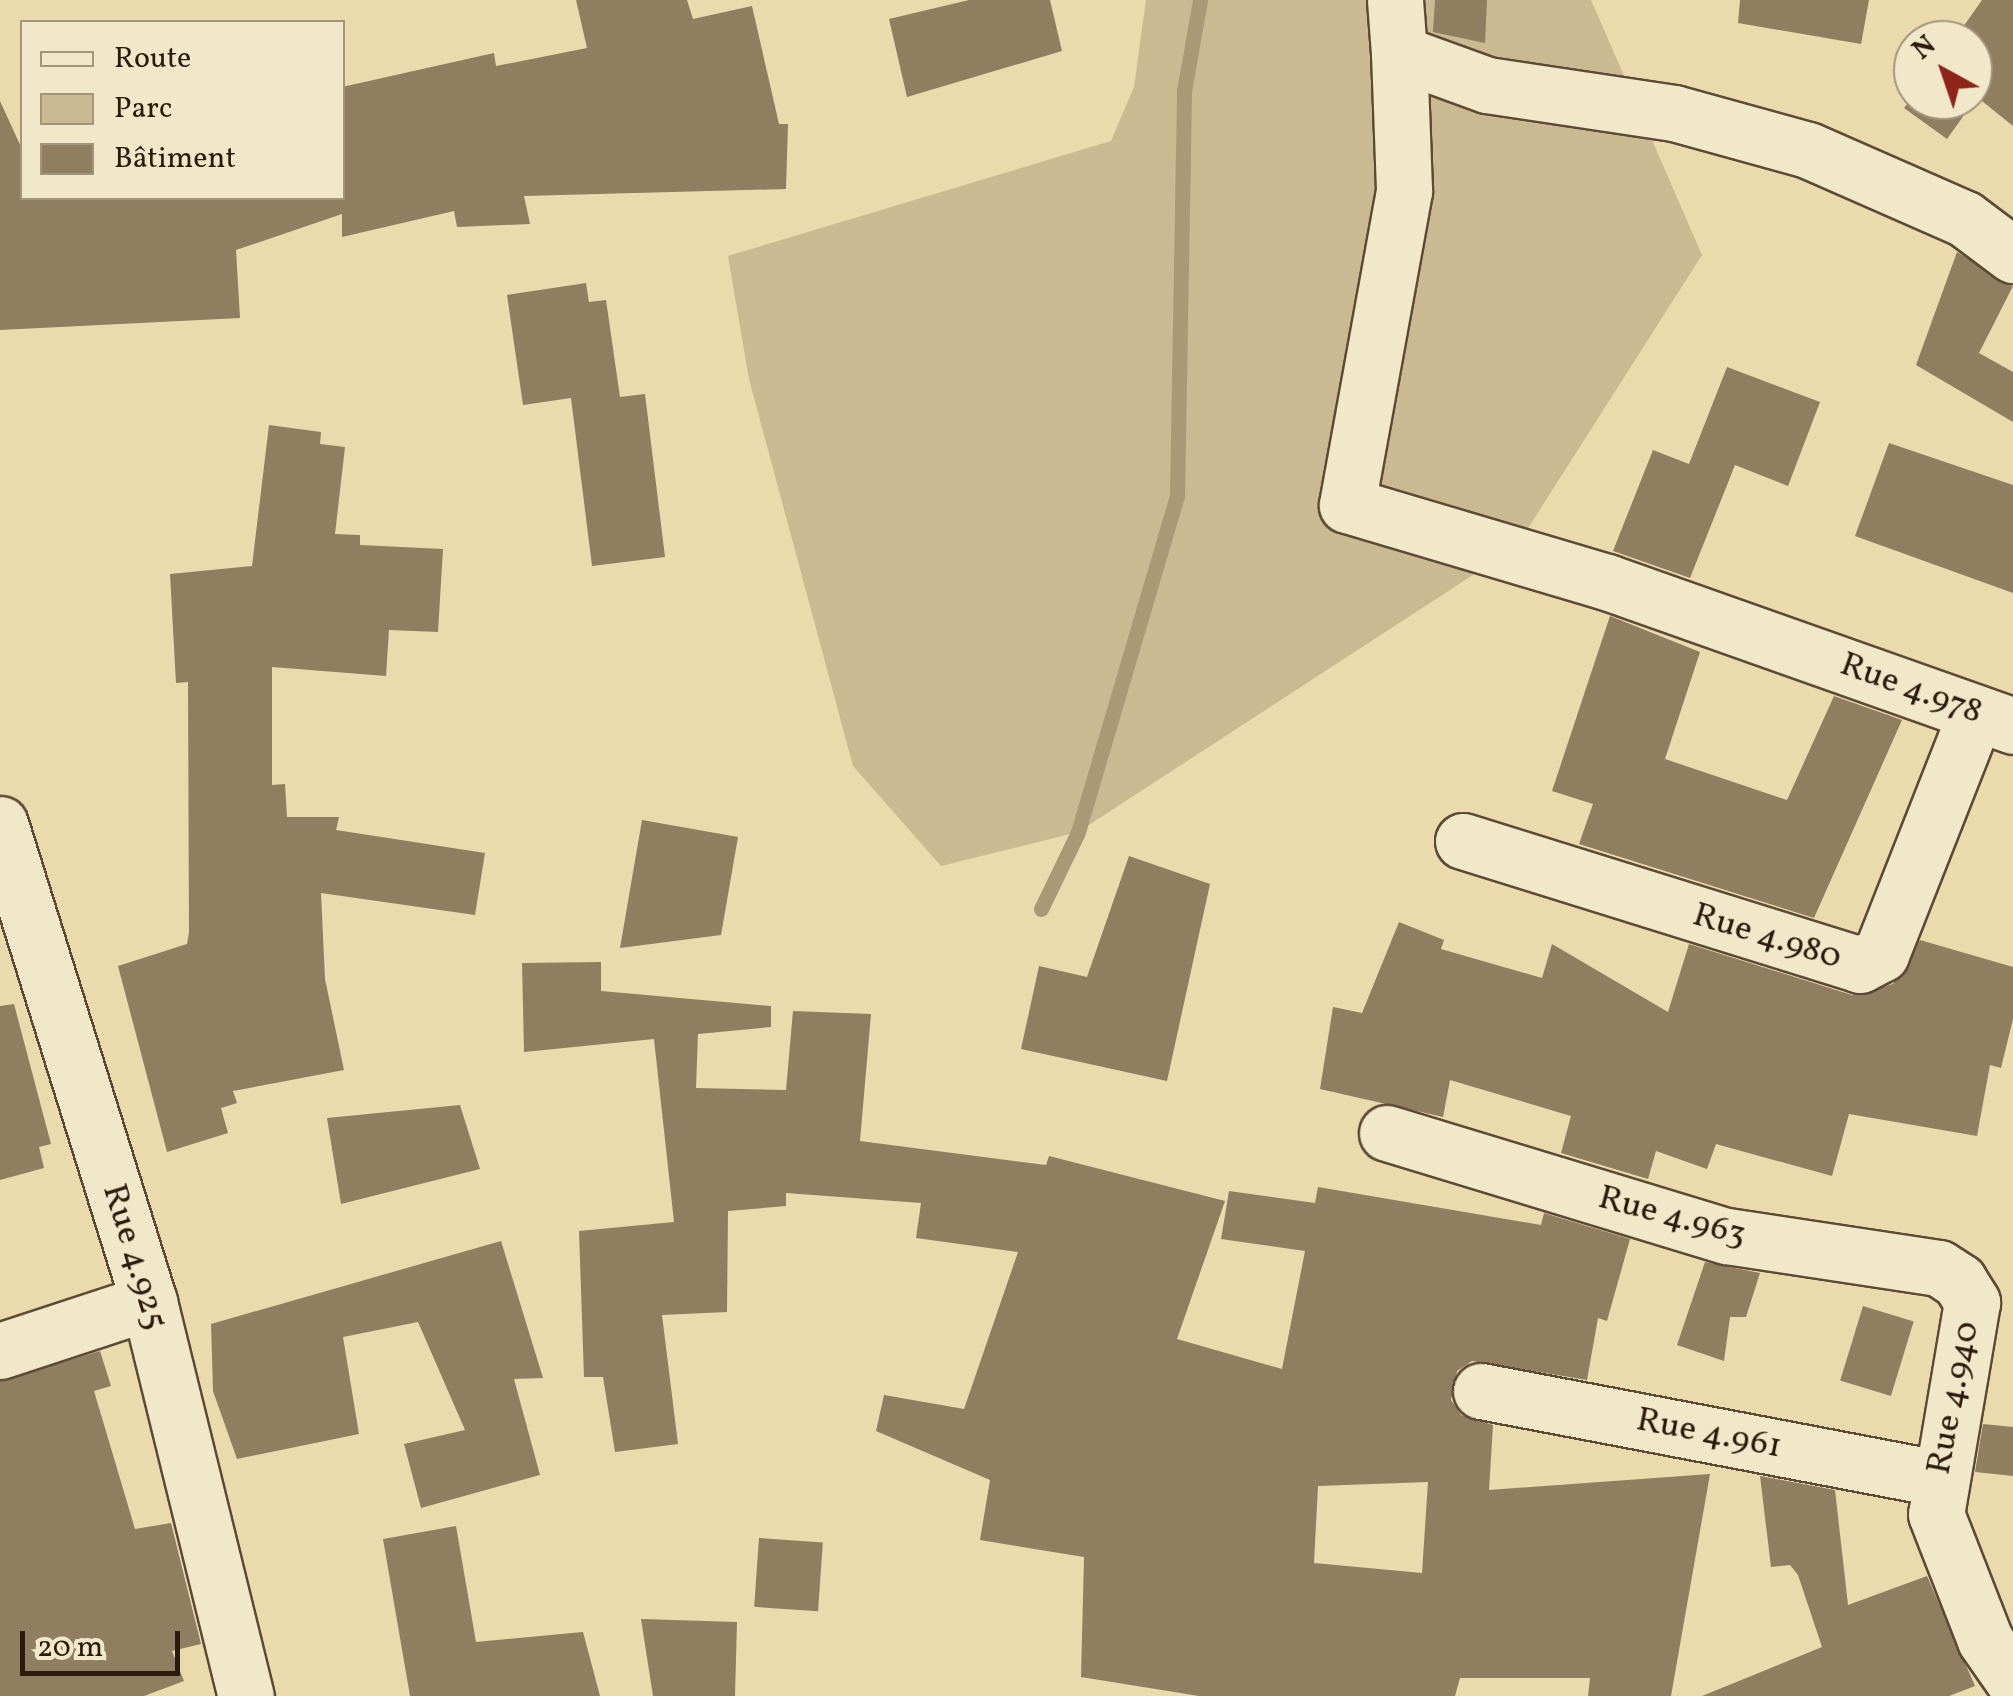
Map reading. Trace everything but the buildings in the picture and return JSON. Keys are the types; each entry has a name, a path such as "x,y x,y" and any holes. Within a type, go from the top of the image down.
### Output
{"street":[{"path":"1397,26 1488,85 1674,113 1808,150 1965,219 2013,255"},
{"name":"Rue 4.978","path":"1397,26 1404,191 1347,504 1809,652 1995,720"},
{"name":"Rue 4.980","path":"1463,842 1860,965 1881,954 1995,720"},
{"name":"Rue 4.925","path":"0,824 14,920 150,1302 246,1696"},
{"name":"Rue 4.963","path":"1387,1133 1727,1236 1939,1268 1958,1281"},
{"name":"Rue 4.940","path":"1958,1281 1972,1302 1937,1478 1944,1540 1985,1640 2013,1680"},
{"path":"0,1351 150,1302"},
{"name":"Rue 4.961","path":"1481,1390 1937,1478"}],"green space":[{"path":"1146,0 1591,0 1702,255 1516,547 1078,832 941,866 853,766 749,379 728,256 1111,141 1134,87"}],"waterway":[{"path":"1041,909 1078,832 1177,496 1184,91 1200,0"}]}
